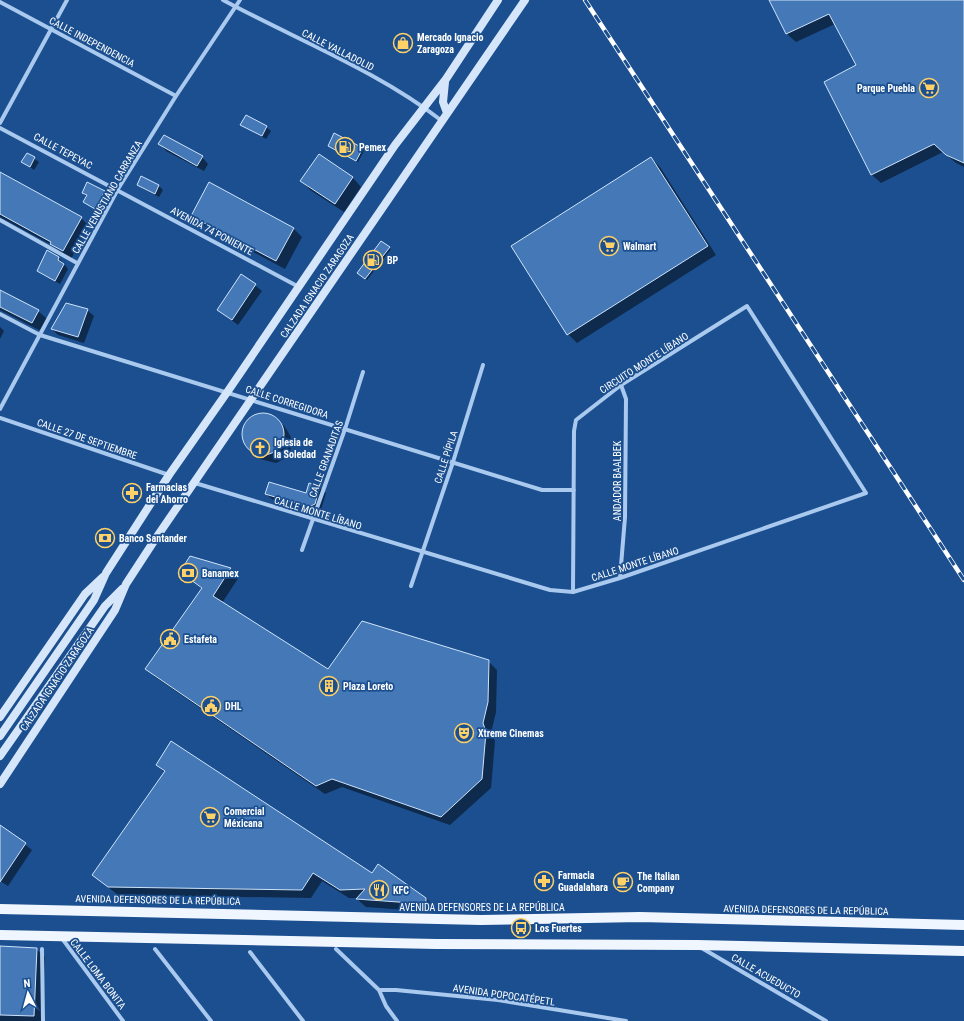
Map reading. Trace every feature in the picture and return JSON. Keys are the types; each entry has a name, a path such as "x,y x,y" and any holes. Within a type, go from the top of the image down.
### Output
{"main road":[{"name":"CALZADA IGNACIO ZARAGOZA","path":"0,736 94,600 106,573 169,475 228,391 395,145 446,79 498,0"},
{"name":"CALZADA IGNACIO ZARAGOZA","path":"0,756 105,606 126,584 525,0"},
{"path":"446,79 443,102 447,113"},
{"name":"CALZADA IGNACIO ZARAGOZA","path":"0,717 4,707 86,594 106,573"},
{"name":"CALZADA IGNACIO ZARAGOZA","path":"0,784 115,610 126,584"},
{"name":"AVENIDA DEFENSORES DE LA REPÚBLICA","path":"0,909 437,919 640,918 964,925"},
{"path":"0,935 436,944 696,945 964,951"}],"street":[{"path":"0,123 67,0"},
{"name":"CALLE VALLADOLID","path":"223,0 385,83 424,107 442,121"},
{"name":"CALLE VENUSTIANO CARRANZA","path":"0,409 118,189 176,96 240,0"},
{"name":"CALLE INDEPENDENCIA","path":"0,2 176,96"},
{"name":"CALLE TEPEYAC","path":"0,128 118,189"},
{"name":"AVENIDA 74 PONIENTE","path":"118,189 299,287"},
{"path":"0,220 77,263"},
{"name":"CIRCUITO MONTE LÍBANO","path":"573,592 574,424 576,420 621,385 747,306"},
{"name":"CALLE MONTE LÍBANO","path":"195,483 312,520 550,590 573,592 620,578 866,493 747,306"},
{"name":"CALLE CORREGIDORA","path":"0,314 40,335 228,391 251,400 542,490 574,490"},
{"name":"CALLE PÍPILA","path":"411,586 453,462 483,365"},
{"name":"CALLE GRANADITAS","path":"302,550 345,429 363,372"},
{"name":"ANDADOR BAALBEK","path":"620,578 625,517 626,399 621,385"},
{"name":"CALLE 27 DE SEPTIEMBRE","path":"0,418 169,475"},
{"name":"CALLE LOMA BONITA","path":"60,937 123,1021"},
{"name":"CALLE ACUEDUCTO","path":"696,945 826,1021"},
{"path":"42,949 43,1021"},
{"path":"155,949 211,1021"},
{"path":"336,949 379,990 386,1006 397,1021"},
{"path":"250,952 302,1021"},
{"name":"AVENIDA POPOCATÉPETL","path":"379,990 396,990 498,1000 623,1021"}],"building":[{"path":"769,0 964,0 964,163 946,155 934,144 871,175 824,82 856,65 829,14 786,34"},
{"path":"246,115 267,126 262,136 240,125"},
{"name":"Pemex","path":"334,133 363,148 356,161 328,146"},
{"path":"164,135 203,156 197,166 158,144"},
{"path":"27,153 35,157 30,167 21,162"},
{"path":"319,154 353,177 335,204 300,181"},
{"name":"Walmart","path":"651,157 708,246 567,335 511,246"},
{"path":"0,172 82,217 63,251 50,244 51,242 0,214"},
{"path":"141,176 159,185 155,194 137,185"},
{"path":"87,182 105,191 95,209 83,202 87,195 82,193"},
{"path":"209,182 294,228 276,261 191,216"},
{"name":"BP","path":"381,241 390,247 365,279 357,273"},
{"path":"47,250 59,257 58,260 64,264 55,281 37,271"},
{"path":"241,274 256,284 232,320 217,310"},
{"path":"0,290 39,310 32,323 0,307"},
{"path":"66,303 88,309 78,337 51,329"},
{"path":"259,413 267,413 278,419 284,430 284,438 278,449 267,455 259,455 248,449 242,438 242,430 248,419"},
{"path":"269,482 306,493 309,483 320,486 315,504 309,507 265,494"},
{"name":"Plaza Loreto","path":"190,556 231,568 213,596 328,669 362,621 489,660 488,702 483,723 486,732 482,779 441,817 332,779 316,786 145,669 202,588 180,572"},
{"name":"Comercial Méxicana","path":"171,741 372,873 378,864 426,898 426,904 356,899 365,889 340,890 313,873 302,890 108,887 92,875 165,771 156,765"},
{"path":"0,825 26,843 0,882"},
{"path":"0,946 37,948 34,1016 0,1015"}],"railway":[{"path":"585,0 964,580"}],"place":[{"name":"Mercado Ignacio Zaragoza","path":"403,43"},
{"name":"Parque Puebla","path":"929,88"},
{"name":"Pemex","path":"345,147"},
{"name":"Walmart","path":"609,246"},
{"name":"BP","path":"373,260"},
{"name":"Iglesia de la Soledad","path":"260,448"},
{"name":"Farmacias del Ahorro","path":"132,493"},
{"name":"Banco Santander","path":"105,538"},
{"name":"Banamex","path":"188,573"},
{"name":"Estafeta","path":"170,639"},
{"name":"Plaza Loreto","path":"329,686"},
{"name":"DHL","path":"211,706"},
{"name":"Xtreme Cinemas","path":"464,733"},
{"name":"Comercial Méxicana","path":"210,817"},
{"name":"Farmacia Guadalahara","path":"544,881"},
{"name":"The Italian Company","path":"623,882"},
{"name":"KFC","path":"379,890"},
{"name":"Los Fuertes","path":"521,928"}]}
